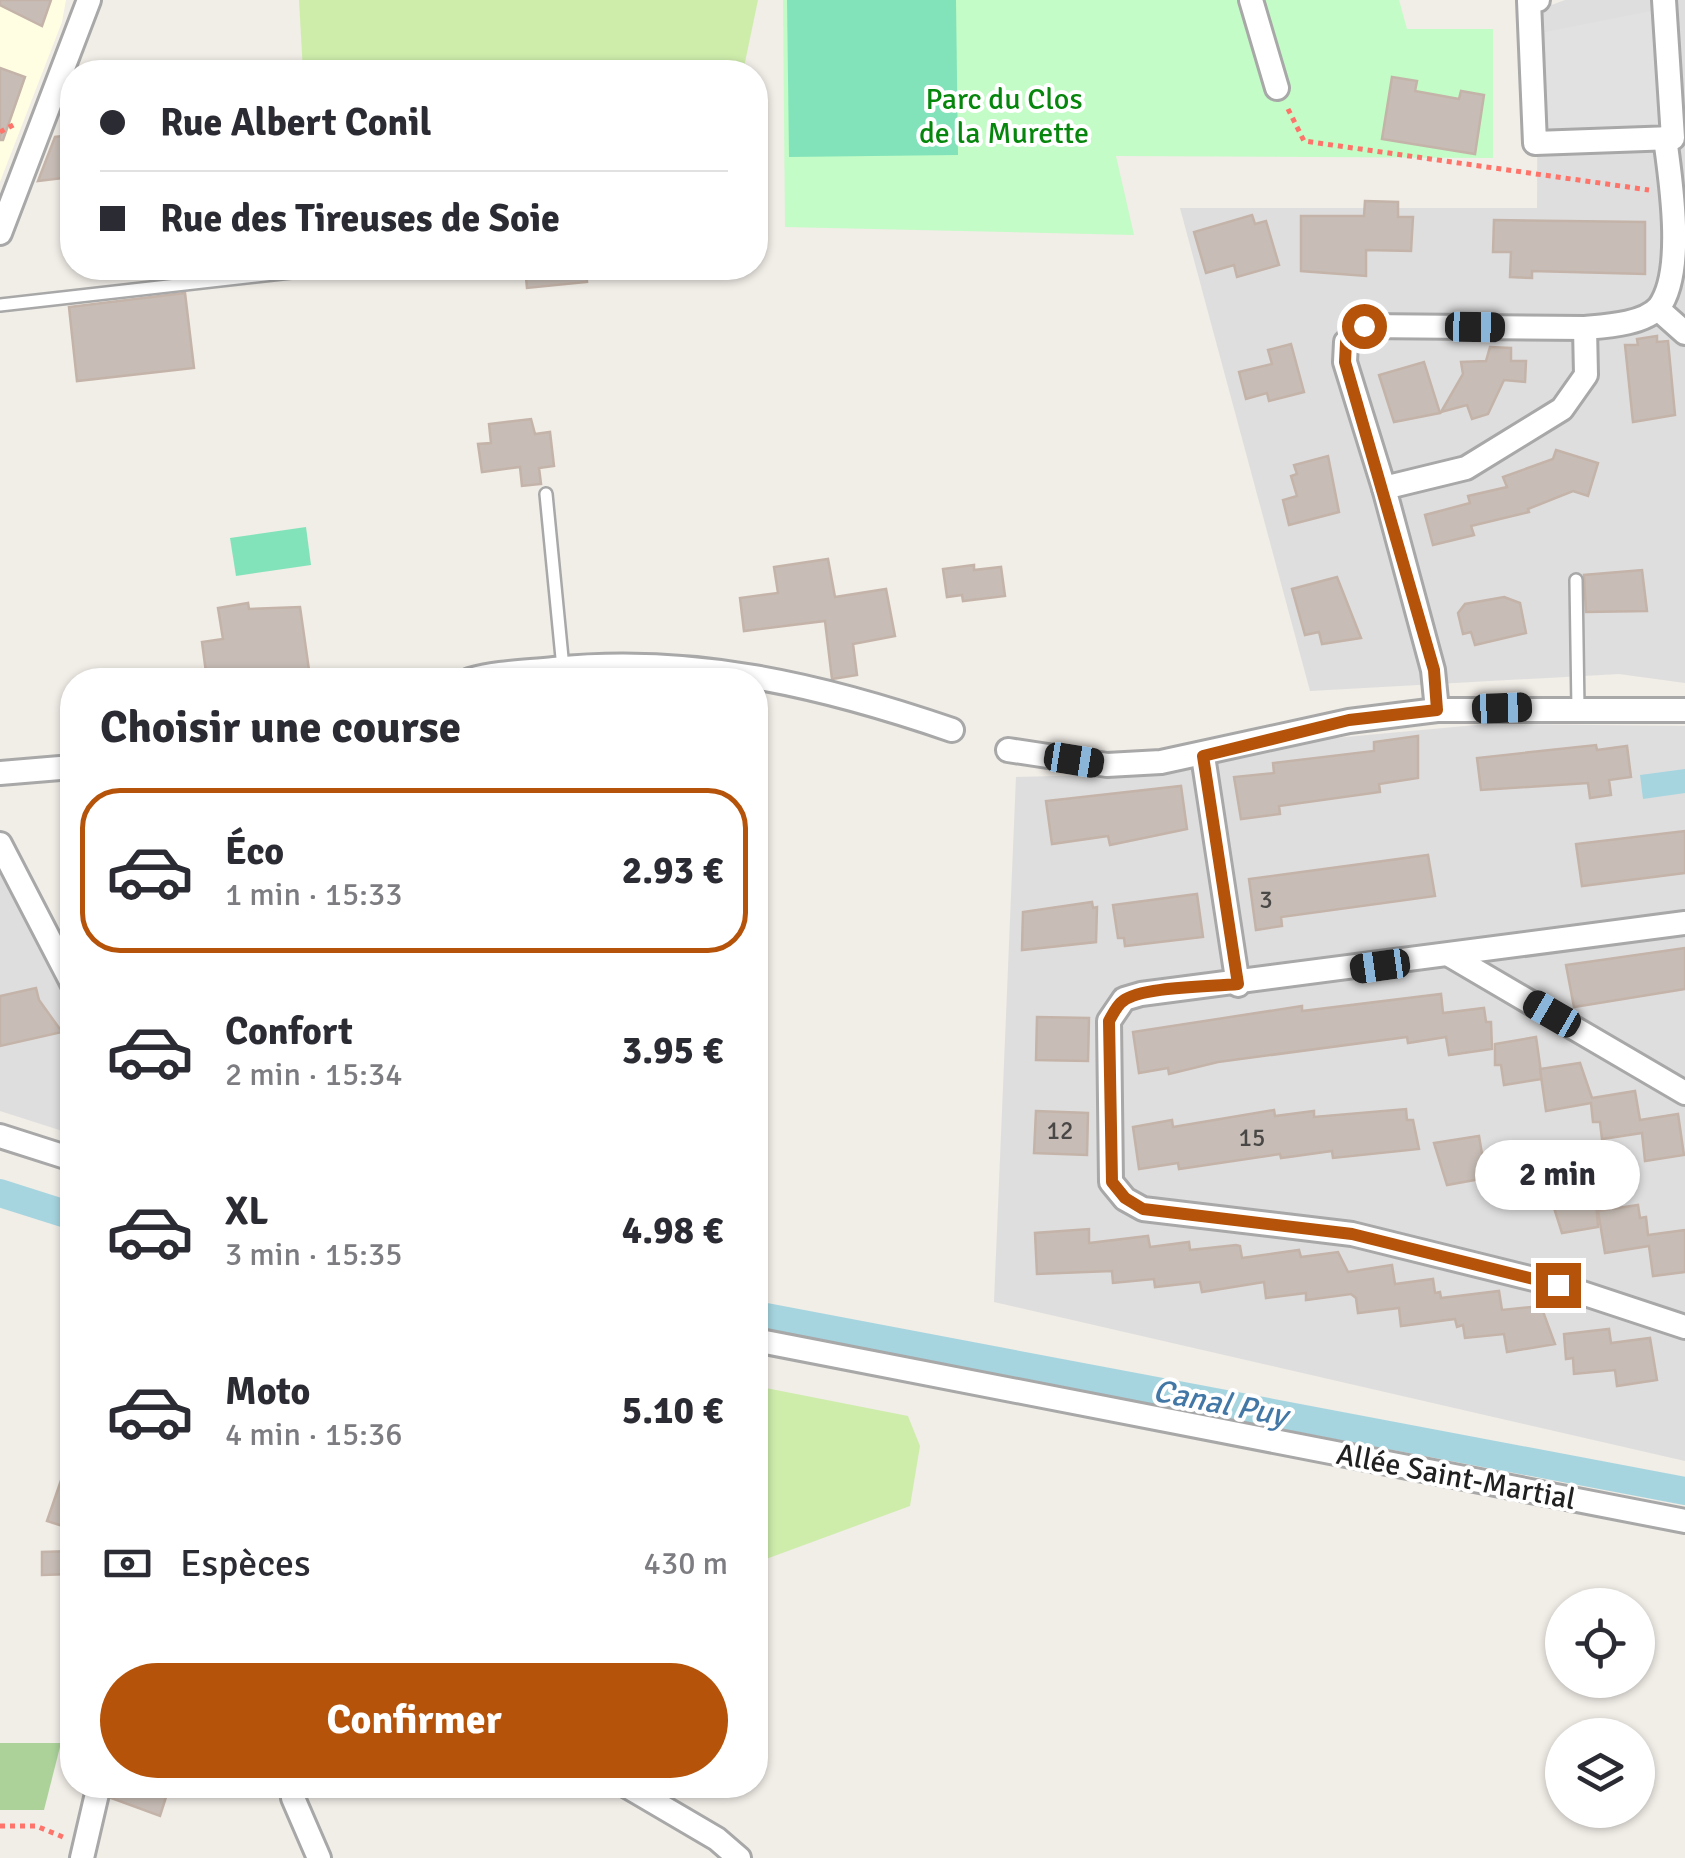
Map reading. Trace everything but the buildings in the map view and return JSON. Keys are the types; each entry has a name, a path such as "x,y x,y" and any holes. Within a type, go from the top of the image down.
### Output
{"street":[{"path":"67,60 90,0"},
{"path":"1252,0 1276,88"},
{"path":"1538,0 1530,1 1535,143 1672,138 1664,0"},
{"path":"0,233 60,78"},
{"path":"1437,710 1434,670 1345,362 1346,342 1364,326 1585,328 1614,326 1658,310 1672,288 1681,224 1672,193 1665,138"},
{"path":"1658,310 1685,332"},
{"path":"1384,488 1466,468 1562,409 1586,375 1585,328"},
{"path":"563,668 611,663 693,668"},
{"path":"768,678 952,730"},
{"path":"1008,750 1107,765 1203,756 1349,720 1437,710 1685,710"},
{"path":"1203,756 1238,984"},
{"path":"0,774 60,769"},
{"path":"0,844 60,960"},
{"path":"1685,923 1141,994 1124,999 1109,1021 1112,1182 1125,1198 1143,1209 1352,1234 1558,1285 1685,1326"},
{"path":"1452,956 1685,1093"},
{"path":"0,1136 60,1155"},
{"name":"Allée Saint-Martial","path":"768,1343 1685,1521"},
{"path":"83,1852 95,1798"},
{"path":"293,1798 320,1858"},
{"path":"647,1798 702,1830 739,1858"}],"lane":[{"path":"0,305 222,280"},
{"path":"546,494 563,668"},
{"path":"1576,580 1578,709"}],"path":[{"path":"1276,88 1304,141 1672,193"},
{"path":"0,132 22,120"},
{"path":"0,1826 36,1826 83,1852"}],"shaded area":[{"path":"0,0 66,0 62,22 0,182"},
{"path":"1565,0 1685,0 1685,683 1619,674 1310,691 1180,208 1537,208 1538,10"},
{"path":"1656,10 1669,135 1548,140 1545,32"},
{"path":"1487,724 1685,726 1685,1461 994,1302 1016,777 1175,773 1313,740"},
{"path":"0,871 60,989 60,1130 0,1111"}],"green space":[{"path":"299,0 758,0 746,60 302,60"},
{"name":"Parc du Clos de la Murette","path":"783,0 1399,0 1407,29 1493,29 1493,158 1116,156 1134,235 785,227"},
{"path":"787,0 956,0 958,155 789,157"},
{"path":"306,527 311,565 236,576 230,538"},
{"path":"768,1389 908,1416 920,1446 910,1506 768,1558"},
{"path":"0,1743 60,1743 44,1810 0,1810"}],"water":[{"path":"1685,769 1685,793 1643,799 1640,775"}],"waterway":[{"name":"Canal Puy","path":"0,1193 60,1212"},
{"name":"Canal Puy","path":"768,1317 1685,1491"}],"route":[{"path":"1364,326 1346,342 1345,362 1434,670 1437,710 1349,720 1203,756 1238,984 1141,994 1124,999 1115,1010 1109,1021 1112,1182 1125,1198 1143,1209 1352,1234 1558,1285"}]}
